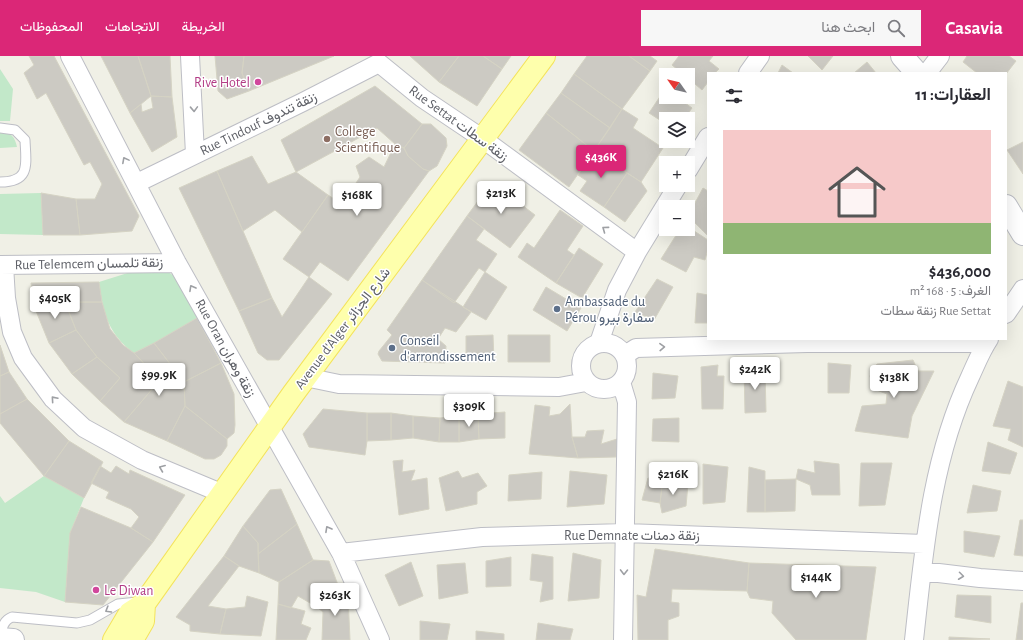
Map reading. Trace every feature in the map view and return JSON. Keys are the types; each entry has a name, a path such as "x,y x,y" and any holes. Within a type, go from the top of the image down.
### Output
{"main road":[{"name":"Avenue d'Alger شارع الجزائر","path":"114,640 130,613 144,602 305,377 544,56"},
{"name":"Avenue d'Alger شارع الجزائر","path":"132,640 142,621 144,602"}],"street":[{"name":"Rue Oran زنقة وهران","path":"70,56 178,263 341,553 380,640"},
{"path":"190,56 195,154"},
{"path":"749,72 760,56"},
{"path":"902,56 916,72"},
{"path":"928,72 940,56"},
{"name":"Rue Tindouf زنقة تندوف","path":"137,183 379,59"},
{"name":"Rue Settat زنقة سطات","path":"379,59 422,98 483,139 637,252"},
{"path":"695,158 707,139"},
{"path":"599,343 611,303 637,252 674,192"},
{"path":"1007,208 1023,234"},
{"name":"Rue Telemcem زنقة تلمسان","path":"2,265 178,263"},
{"path":"2,265 12,332 23,358 53,399 84,428 136,457 221,493"},
{"path":"1007,313 1023,289"},
{"path":"625,355 636,348 807,341 988,341 959,402 942,450 924,544 914,640"},
{"path":"599,343 614,344 625,355 627,370 621,382 611,389 605,390 593,387 586,382 580,367 582,359 591,346 599,343"},
{"path":"305,377 340,384 559,387 586,382"},
{"path":"621,382 627,402 623,640"},
{"name":"Rue Demnate زنقة دمنات","path":"341,553 482,537 625,533 924,544"},
{"path":"922,571 980,578 1023,581"}],"lane":[{"path":"0,128 15,130 25,140 26,164 25,171 21,177 14,180 0,182"},
{"path":"5,639 3,625 5,621 12,617 77,623 90,620 122,603 144,602"}],"green space":[{"path":"0,69 13,89 10,121 0,121"},
{"path":"0,131 10,134 15,140 17,147 0,148"},
{"path":"41,193 43,235 0,234 0,194"},
{"path":"153,265 164,269 178,279 186,291 197,318 134,353 118,338 108,322 102,303 99,282"},
{"path":"44,476 84,498 70,533 65,602 36,592 0,588 0,496 5,503"}],"building":[{"path":"29,56 54,56 139,216 132,231 80,235 76,199 95,199 102,184 90,162 84,165 46,93 37,99 24,73 34,65"},
{"path":"101,56 138,56 151,96 130,113"},
{"path":"138,56 170,56 172,97 151,96"},
{"path":"215,56 244,56 242,73 249,91 227,99 218,91"},
{"name":"Rive Hotel","path":"244,56 334,56 249,91 242,73"},
{"path":"410,56 459,56 439,82"},
{"path":"459,56 483,56 502,69 477,106 439,82"},
{"path":"483,56 511,56 502,69"},
{"path":"587,56 629,56 650,71 622,109 574,74"},
{"path":"629,56 650,56 657,61 650,71"},
{"path":"679,56 713,56 709,61 719,69 716,72 707,72 707,83 702,90 695,84 695,68 676,68 672,65"},
{"path":"808,56 833,56 822,70"},
{"path":"967,56 1009,56 1016,61 1007,73 976,72 963,62"},
{"path":"867,62 875,72 855,72"},
{"path":"782,65 792,72 778,72"},
{"path":"574,74 622,109 610,128 561,93"},
{"path":"375,86 422,124 404,148 395,144 377,128 296,172 281,140"},
{"path":"561,93 610,128 594,151 546,113"},
{"path":"151,96 172,97 177,137 152,152 130,113 141,104 142,112 153,108"},
{"path":"659,98 659,104 687,104 692,108 689,112 659,112 659,119 649,113"},
{"path":"622,109 638,119 633,128 659,145 659,148 663,148 641,182 594,151"},
{"path":"546,113 594,151 569,187 519,150"},
{"path":"422,124 431,124 446,138 447,146 437,166 429,171 423,169 408,156 404,148"},
{"path":"1023,142 1023,174 1007,150"},
{"path":"395,144 404,148 408,156 423,169 429,171 348,281 320,262 309,277 283,259 328,195 342,204 360,177 356,166 369,157 384,167"},
{"path":"594,151 627,173 604,207 580,191 587,181 578,175"},
{"path":"252,156 268,184 296,172 328,195 302,232 275,210 243,231 217,171"},
{"path":"217,171 272,298 239,311 179,188"},
{"path":"627,173 641,182 647,191 625,222 604,207"},
{"path":"492,182 535,215 510,248 467,216"},
{"path":"703,188 707,190 707,235 695,223 695,203"},
{"path":"41,193 76,199 80,235 43,235"},
{"path":"560,210 583,226 567,250 574,255 556,283 518,257 527,243 534,248"},
{"path":"467,216 484,229 476,240 497,254 485,272 479,268 454,303 422,280"},
{"path":"695,232 707,239 707,253 705,260 694,257 686,272 661,259 676,236 695,236"},
{"path":"579,248 603,264 582,298 556,283"},
{"path":"485,272 507,287 486,320 463,307"},
{"path":"309,277 332,294 279,360 267,360 258,353 239,311 272,298 282,317"},
{"path":"657,279 673,287 654,320 635,312"},
{"path":"422,280 471,312 456,332 445,328 438,339 446,346 445,363 382,361 378,354 379,351 392,335 387,330"},
{"path":"99,282 102,302 65,302 34,306 31,283"},
{"name":"Ambassade du Pérou سفارة بيرو","path":"546,287 581,308 567,331 533,310"},
{"path":"697,293 707,295 707,323 695,323"},
{"path":"65,302 76,330 49,343 34,306"},
{"path":"65,302 102,302 110,329 123,345 134,353 160,380 124,422 100,401 120,378 97,357 76,330"},
{"path":"197,318 221,363 184,382 154,343"},
{"path":"76,330 97,357 72,374 49,343"},
{"path":"493,335 494,361 466,362 466,336"},
{"path":"508,335 550,335 550,362 508,362"},
{"path":"154,343 184,382 185,406 167,441 124,422 160,380 134,353"},
{"path":"0,345 9,372 0,376"},
{"path":"97,357 120,378 100,401 72,374"},
{"path":"913,360 918,371 934,371 912,416 908,438 855,431 862,406 886,404 887,394 874,389 870,376 877,364"},
{"path":"221,363 234,394 234,433 227,439 185,406 184,382"},
{"path":"828,363 851,365 849,393 828,393"},
{"path":"718,365 717,376 724,376 723,409 702,409 701,367"},
{"path":"744,367 765,372 766,412 745,413"},
{"path":"9,372 27,399 0,414 0,376"},
{"path":"653,373 678,376 675,398 652,399"},
{"path":"1008,381 1023,387 1023,447 1008,440 1011,429 993,426"},
{"path":"27,399 69,441 44,476 0,423 0,414"},
{"path":"570,404 572,437 578,458 529,454 535,405 550,407 549,416 560,414"},
{"path":"185,406 227,439 227,446 221,455 214,459 205,459 167,441"},
{"path":"323,409 367,413 367,441 365,455 309,447 303,434"},
{"path":"505,412 505,438 479,439 478,414"},
{"path":"367,413 391,413 391,440 367,441"},
{"path":"391,413 413,416 413,438 391,440"},
{"path":"478,414 479,439 459,442 459,416"},
{"path":"413,416 440,418 439,442 413,438"},
{"path":"459,416 459,442 439,442 440,418"},
{"path":"679,418 679,442 652,441 653,419"},
{"path":"604,430 601,444 617,439 616,457 578,458 572,437 585,437 587,431"},
{"path":"69,441 103,462 84,498 44,476"},
{"path":"988,442 1017,453 1010,474 982,471"},
{"path":"403,460 402,472 415,470 411,481 427,478 429,509 399,515 393,461"},
{"path":"814,461 839,464 840,495 812,495 810,485 796,479 798,469 815,473"},
{"path":"861,463 892,463 885,505 859,506"},
{"path":"703,464 728,467 725,502 703,504"},
{"path":"100,466 111,473 116,466 129,474 130,470 185,495 153,542 131,528 139,517 131,509 106,498 109,492 91,483"},
{"path":"749,467 765,471 765,512 747,512"},
{"path":"458,471 462,478 478,473 487,486 477,492 477,504 446,511 439,478"},
{"path":"570,471 607,475 604,504 567,507"},
{"path":"542,472 541,499 508,501 509,475"},
{"path":"648,478 663,479 660,503 642,500"},
{"path":"663,479 688,484 686,506 662,513 660,503"},
{"path":"796,479 795,511 765,512 765,480"},
{"path":"973,485 1001,491 997,511 967,513"},
{"path":"281,489 297,524 258,554 258,543 243,526 270,490"},
{"path":"81,507 131,528 153,542 103,605 65,602 70,533"},
{"path":"1020,520 1023,520 1023,556 1014,555"},
{"path":"297,524 313,560 279,582 259,573 258,554"},
{"path":"243,526 258,543 259,573 239,566 224,556"},
{"path":"964,531 1000,536 994,557 964,552"},
{"path":"655,549 749,563 747,591 672,589 671,602 679,603 679,616 668,620 668,640 638,640 637,595 646,597"},
{"path":"573,553 601,560 599,598 568,601"},
{"path":"532,554 553,557 553,599 540,602 543,582 530,580"},
{"path":"224,556 239,566 208,606 226,609 220,634 190,631 190,625 176,617"},
{"path":"511,557 511,586 486,587 486,561"},
{"path":"313,560 329,561 338,585 317,607 298,596 291,608 278,604 279,582"},
{"path":"411,562 423,596 399,606 385,575"},
{"path":"465,563 468,593 439,599 437,565"},
{"path":"749,563 876,567 866,640 796,640 772,613 773,601 750,598 747,591"},
{"path":"338,585 336,599 348,595 350,640 322,640 323,612 317,607"},
{"path":"957,595 991,596 991,623 955,617"},
{"path":"247,596 268,602 261,636 220,634 226,609 245,607"},
{"path":"1021,603 1023,603 1023,640 1016,640"},
{"path":"278,604 305,611 301,624 311,628 306,640 276,640"},
{"path":"420,621 450,624 447,640 420,640"},
{"path":"538,623 573,629 570,640 536,640"},
{"path":"476,631 504,634 504,640 476,640"},
{"path":"949,637 990,639 949,640"}],"place":[{"name":"Rive Hotel","path":"258,82"},
{"name":"College Scientifique","path":"327,139"},
{"name":"Ambassade du Pérou سفارة بيرو","path":"557,309"},
{"name":"Conseil d'arrondissement","path":"392,348"},
{"name":"Le Diwan","path":"96,590"}]}
